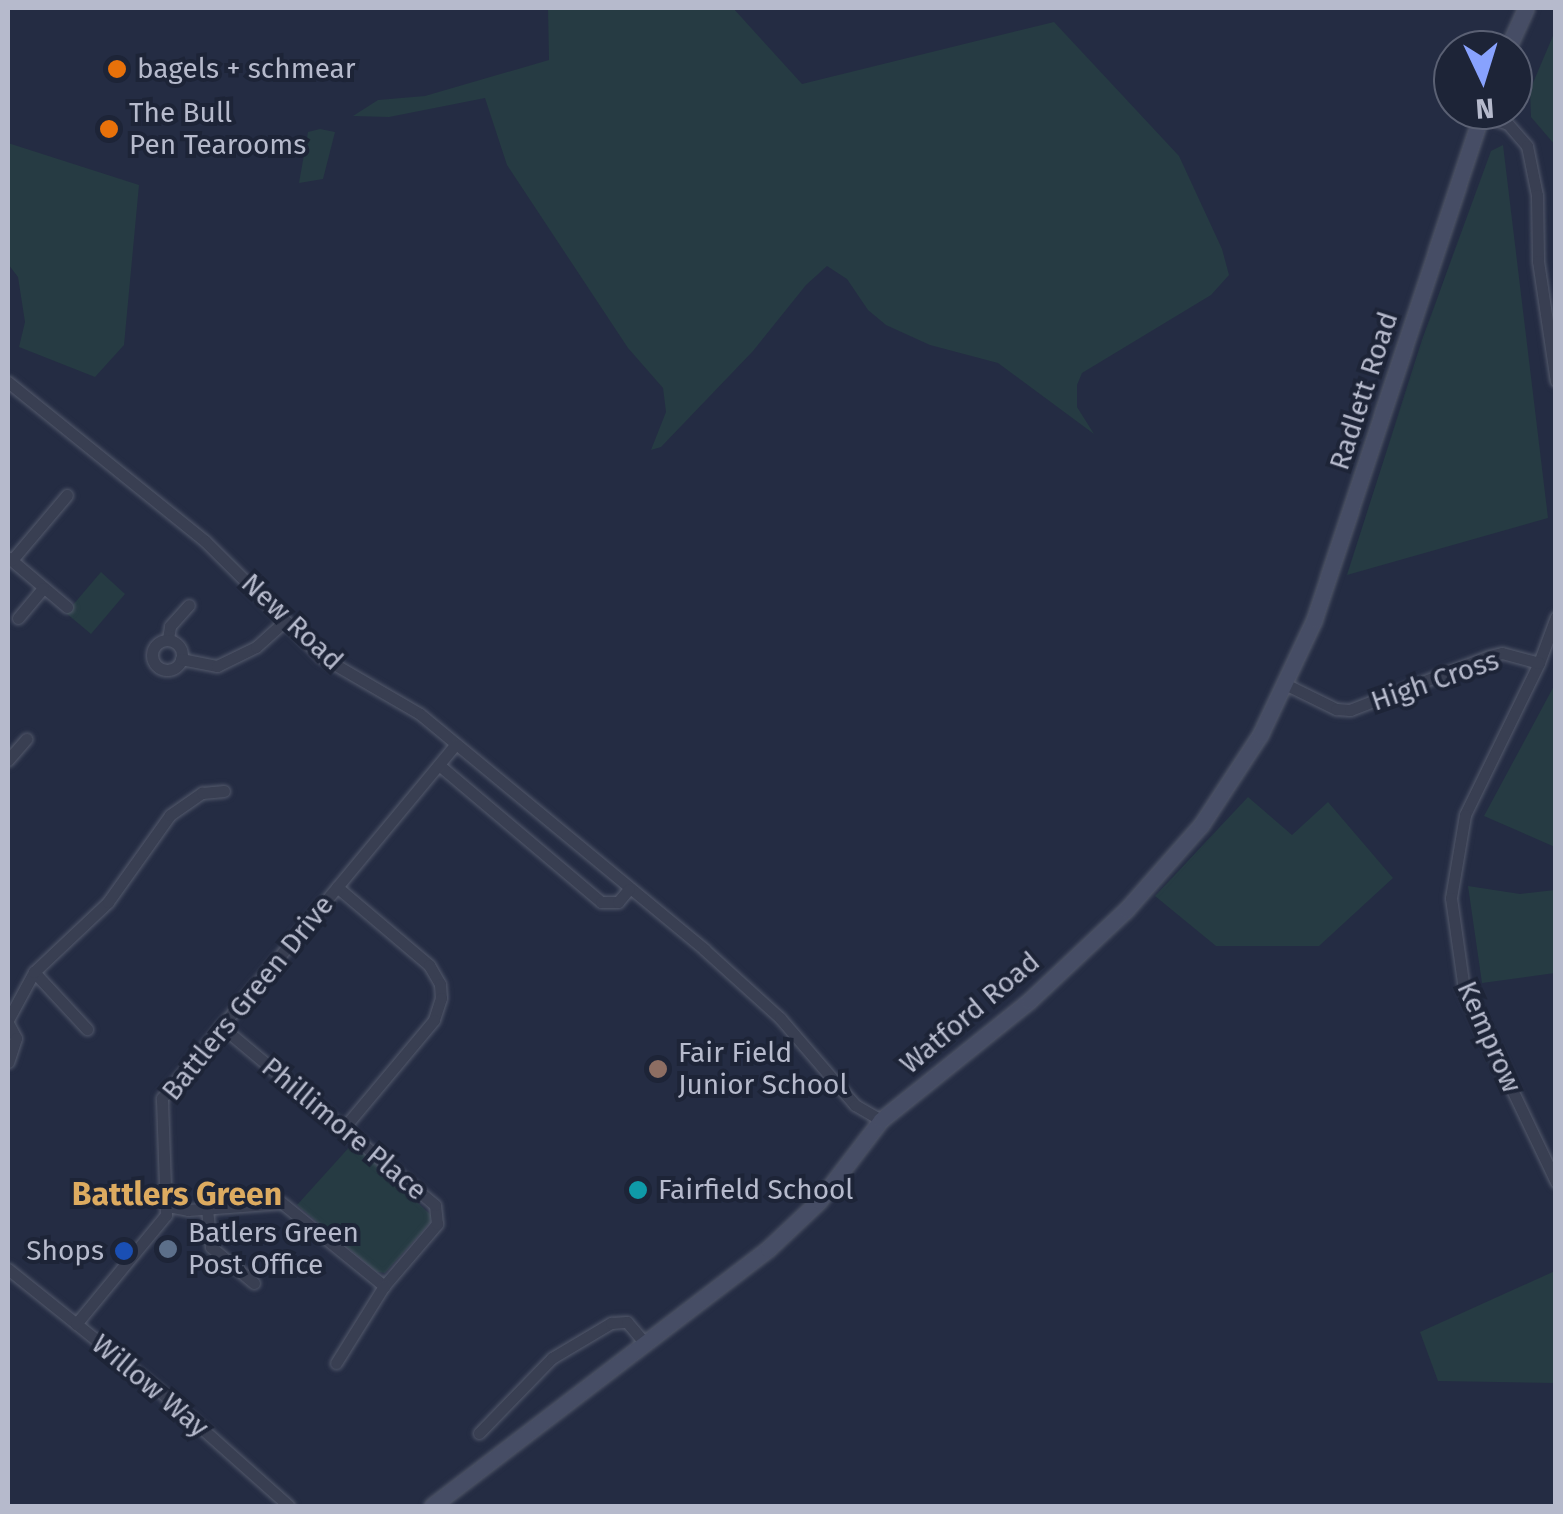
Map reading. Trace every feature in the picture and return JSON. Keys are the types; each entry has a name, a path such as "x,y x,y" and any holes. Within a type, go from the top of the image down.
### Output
{"main road":[{"name":"Radlett Road","path":"1287,685 1336,558 1476,130"},
{"name":"Watford Road","path":"432,1506 781,1237 854,1161 881,1120 1029,1000 1150,885 1236,776 1287,685"}],"street":[{"path":"1513,130 1527,146 1537,196 1538,262 1556,380"},
{"name":"New Road","path":"8,385 205,541 338,668 402,702 742,981 780,1018 855,1105 881,1120"},
{"path":"66,495 10,558 67,607"},
{"path":"18,618 43,588"},
{"path":"168,639 170,626 189,604"},
{"name":"High Cross","path":"1287,685 1336,709 1350,710 1489,656 1502,653 1539,663 1556,617"},
{"path":"168,639 154,646 154,664 168,670 182,659 217,666 256,647 285,621"},
{"path":"168,639 178,644 182,659"},
{"name":"Kemprow","path":"1539,663 1465,815 1453,865 1452,924 1464,989 1556,1182"},
{"path":"8,760 26,738"},
{"name":"Battlers Green Drive","path":"168,1206 162,1098 456,744"},
{"path":"439,765 602,902 618,902 629,889"},
{"path":"8,1062 16,1038 8,1022 34,972 108,902 170,815 202,793 224,791"},
{"path":"337,887 428,965 440,984 441,998 434,1020 343,1129"},
{"path":"34,972 88,1029"},
{"name":"Phillimore Place","path":"221,1026 438,1211 437,1224 384,1286 336,1362"},
{"path":"76,1324 162,1221 168,1206 206,1209 282,1203 384,1286"},
{"path":"206,1209 210,1247 254,1283"},
{"name":"Willow Way","path":"8,1269 289,1506"},
{"path":"478,1433 552,1358 611,1323 626,1322 643,1340"}],"shaded area":[{"path":"548,8 733,8 802,84 1054,22 1179,156 1222,249 1229,275 1211,295 1082,373 1077,385 1077,407 1094,434 998,363 930,345 886,325 868,310 847,279 827,266 806,285 753,351 661,447 651,450 666,412 663,388 628,348 507,165 485,98 389,117 353,116 378,100 425,96 549,60"},
{"path":"1555,31 1555,145 1533,119 1533,83"},
{"path":"308,132 335,132 323,179 299,183"},
{"path":"8,143 139,185 124,345 95,377 19,347 25,322 18,277 8,264"},
{"path":"1503,145 1548,518 1347,575 1422,340 1491,151"},
{"path":"101,572 125,594 91,634 66,613"},
{"path":"1555,684 1555,847 1484,816"},
{"path":"1248,797 1292,835 1328,802 1393,878 1319,946 1216,946 1155,896"},
{"path":"1468,886 1520,894 1555,890 1555,973 1482,983"},
{"path":"353,1143 431,1215 430,1223 385,1273 377,1272 297,1205"},
{"path":"1555,1271 1555,1383 1438,1381 1420,1332"}],"place":[{"name":"bagels + schmear","path":"117,69"},
{"name":"The Bull Pen Tearooms","path":"109,129"},
{"name":"Fair Field Junior School","path":"658,1069"},
{"name":"Fairfield School","path":"638,1190"},
{"name":"Batlers Green Post Office","path":"168,1249"},
{"name":"Shops","path":"124,1251"}],"district":[{"name":"Battlers Green","path":"177,1194"}]}
